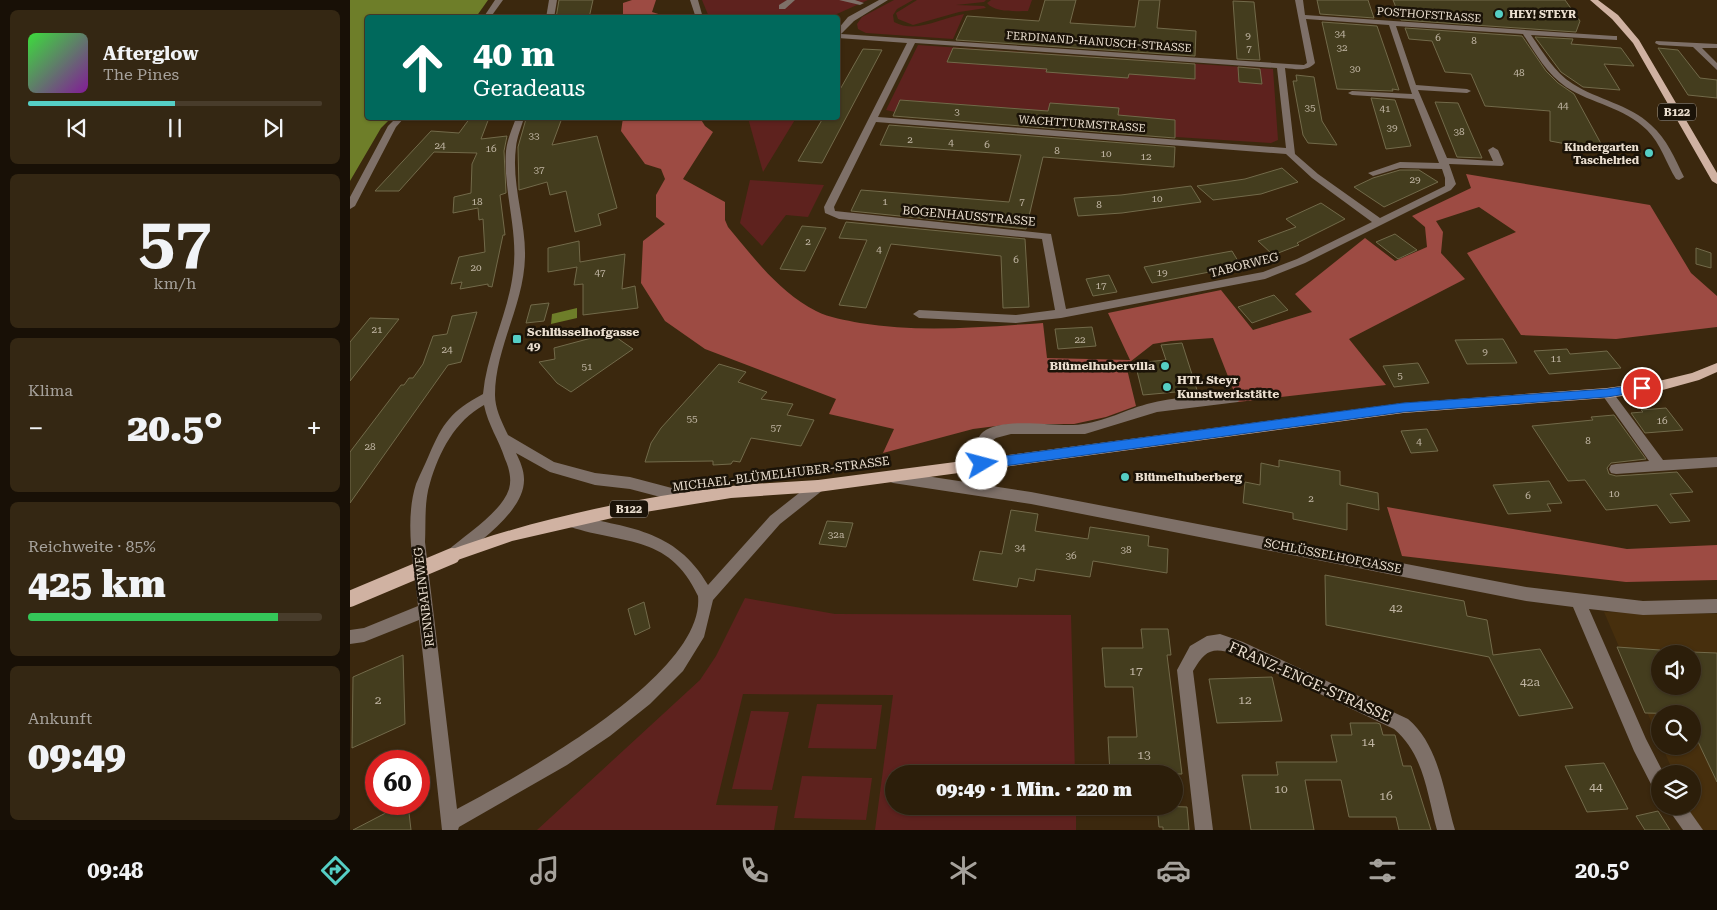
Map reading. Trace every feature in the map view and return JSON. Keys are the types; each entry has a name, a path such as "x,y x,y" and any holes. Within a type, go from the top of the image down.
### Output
{"main road":[{"name":"B122","path":"1594,0 1616,17 1636,42 1717,181"},
{"name":"B122","path":"1610,0 1616,17"},
{"name":"B122","path":"1607,393 1659,386 1695,377 1717,367"},
{"name":"MICHAEL-BLÜMELHUBER-STRASSE","path":"350,599 452,556 471,544 570,521 731,492 818,486 890,477 1403,408 1607,393"}],"street":[{"path":"488,15 499,0"},
{"path":"550,15 553,0"},
{"path":"694,0 699,15"},
{"path":"782,7 792,0"},
{"path":"843,0 860,3"},
{"path":"840,32 851,19 884,0"},
{"path":"1299,0 1302,17"},
{"name":"FERDINAND-HANUSCH-STRASSE","path":"840,34 912,41 1304,67 1311,63 1302,17"},
{"name":"POSTHOFSTRASSE","path":"1302,17 1614,38"},
{"name":"TABORWEG","path":"919,314 1016,319 1061,314 1265,275 1301,262 1448,188 1452,184 1415,92 1392,24"},
{"path":"1525,32 1560,78 1587,95 1636,117 1651,128 1680,177"},
{"path":"874,119 912,41"},
{"path":"1659,43 1717,46"},
{"path":"1694,44 1717,68"},
{"path":"1280,65 1289,151 1295,161 1379,222"},
{"path":"1352,92 1467,91"},
{"name":"WACHTTURMSTRASSE","path":"874,119 1289,151"},
{"name":"BOGENHAUSSTRASSE","path":"874,119 829,207 830,213 839,216 1047,236 1061,314"},
{"path":"350,206 392,126 398,120"},
{"path":"471,544 499,515 517,487 517,473 493,419 489,397 491,378 516,291 520,256 511,150 519,120"},
{"path":"1373,173 1400,165 1499,164 1493,150"},
{"path":"1607,393 1659,465"},
{"name":"RENNBAHNWEG","path":"489,397 466,409 446,431 423,484 419,509 418,542 450,826 565,757 624,715 653,691 680,662 695,638 704,615 706,597"},
{"path":"982,464 982,442 992,433 1022,430 1068,431 1087,429 1147,409 1234,399"},
{"path":"502,438 550,467 595,479 630,483 689,499"},
{"path":"1616,469 1717,462"},
{"name":"SCHLÜSSELHOFGASSE","path":"890,477 1031,498 1526,594 1643,608 1717,606"},
{"path":"570,521 646,539 660,545 678,556 706,597 775,520 818,486"},
{"path":"1578,601 1651,766"},
{"path":"350,637 364,635 425,610"},
{"name":"FRANZ-ENGE-STRASSE","path":"1204,830 1185,670 1196,651 1206,644 1220,642 1238,646 1319,683 1400,723 1409,730 1418,741 1424,756 1446,830"},
{"path":"1682,815 1694,830"}],"shaded area":[{"path":"350,0 488,0 477,15 365,15 365,120 389,120 381,128 350,181"},
{"path":"632,0 656,0 652,12 662,15 623,15 623,3"},
{"path":"702,0 868,0 835,15 708,15"},
{"path":"894,0 913,0 897,9 893,15 894,22 903,25 920,26 964,14 953,39 866,33 858,29 857,24 862,17"},
{"path":"917,0 986,0 984,2 956,5 984,6 986,8 959,12 913,25 898,19 896,13"},
{"path":"991,0 1032,0 1028,11 1006,11 995,8 987,3"},
{"path":"918,45 1273,69 1278,140 1271,143 1128,134 1024,109 900,100 895,112 886,110"},
{"path":"623,120 701,120 705,126 713,132 683,179 725,202 725,220 728,227 768,274 790,294 816,311 860,323 906,328 1043,323 1047,358 1130,360 1108,313 1221,290 1253,330 1312,312 1295,294 1365,238 1395,261 1427,247 1425,227 1412,216 1471,188 1466,174 1650,205 1691,273 1717,296 1717,327 1616,339 1521,335 1467,253 1516,232 1479,207 1436,221 1443,232 1441,253 1465,279 1349,339 1386,385 1238,402 1213,338 1171,341 1153,344 1126,365 1136,406 1106,417 1074,424 1012,424 973,429 883,453 894,429 829,414 836,399 705,349 665,321 641,283 643,241 665,224 656,217 656,195 665,179 661,169 645,164 621,131"},
{"path":"749,120 795,120 763,172"},
{"path":"750,180 824,185 808,217 786,215 762,246 740,223"},
{"path":"577,308 577,318 551,324 552,314"},
{"path":"1387,507 1627,549 1717,545 1717,580 1626,582 1402,556"},
{"path":"745,598 835,614 1071,615 1075,765 885,765 885,815 1076,815 1076,830 875,830 893,695 743,694 716,805 778,806 774,830 537,830 700,680 716,656"},
{"path":"1604,612 1717,614 1717,830 1698,830 1692,815 1701,815 1701,765 1670,765 1666,755 1701,755 1701,705 1651,705 1651,721"},
{"path":"817,704 882,705 876,749 808,748"},
{"path":"751,711 789,712 772,790 732,789"},
{"path":"802,776 872,778 866,820 794,818"}],"building":[{"path":"559,0 593,0 590,15 556,15"},
{"path":"1045,0 1076,0 1070,23 1135,27 1139,0 1160,0 1157,28 1196,31 1195,56 956,40 967,16 1039,21"},
{"path":"1317,0 1368,0 1374,18 1320,14"},
{"name":"HEY! STEYR","path":"1393,0 1565,0 1580,21 1576,32 1401,20"},
{"path":"1233,1 1254,2 1260,60 1237,59"},
{"path":"1322,22 1377,26 1399,90 1337,89"},
{"path":"1405,28 1522,36 1546,71 1558,83 1574,94 1605,151 1550,141 1550,111 1485,106 1471,74 1445,72 1432,41 1409,39"},
{"path":"1535,37 1573,39 1571,44 1621,48 1634,66 1604,64 1620,90 1583,87 1561,72"},
{"path":"953,48 1195,64 1195,79 1129,74 1128,78 1046,72 1047,69 947,62"},
{"path":"1658,48 1678,50 1700,78 1717,80 1717,98 1688,95"},
{"path":"863,49 882,50 822,163 798,161 822,120 840,120 840,89"},
{"path":"1238,67 1260,69 1262,84 1239,82"},
{"path":"1296,75 1314,77 1322,121 1337,145 1308,143 1303,135 1293,81 1297,81"},
{"path":"1371,98 1395,100 1411,146 1386,149"},
{"path":"900,100 1048,111 1050,103 1119,108 1118,115 1175,120 1175,138 893,116"},
{"path":"1435,102 1458,103 1482,158 1457,157"},
{"path":"469,120 488,120 481,139 507,136 504,151 506,193 500,195 505,235 503,235 492,287 488,286 488,284 460,289 462,282 451,284 459,257 485,252 483,219 479,220 478,208 453,213 454,197 471,193 472,164 477,153 434,152 399,191 375,191 431,131 459,133"},
{"path":"526,120 561,120 552,145 597,136 617,208 598,214 601,225 575,232 566,191 550,195 547,182 519,190 518,147"},
{"path":"889,125 1175,147 1174,167 1043,157 1026,229 851,211 861,190 1009,202 1021,155 880,145"},
{"path":"1282,168 1298,182 1261,194 1213,200 1197,186 1245,179"},
{"path":"1400,170 1419,170 1438,182 1384,207 1354,187 1373,178"},
{"path":"1191,186 1201,202 1122,213 1078,216 1074,198 1121,195"},
{"path":"1321,203 1345,219 1297,243 1299,245 1273,255 1258,241 1296,227 1286,219"},
{"path":"846,222 1025,239 1029,307 1003,308 1001,256 891,244 866,308 839,305 867,240 839,238"},
{"path":"802,226 826,228 805,271 780,269"},
{"path":"1395,234 1417,250 1398,259 1376,242"},
{"path":"579,241 580,262 625,254 622,289 635,286 638,308 583,315 583,284 574,285 577,267 548,272 548,248"},
{"path":"1696,248 1711,253 1711,268 1696,264"},
{"path":"1232,251 1241,266 1152,283 1144,267"},
{"path":"1109,275 1117,292 1093,296 1086,279"},
{"path":"1274,295 1288,310 1252,323 1238,307"},
{"path":"549,303 544,321 526,323 531,305"},
{"path":"477,312 461,362 448,365 350,503 350,452 401,385 404,385 409,378 413,378 423,364 433,336 447,334 452,316"},
{"path":"370,318 399,319 350,381 350,342"},
{"path":"1092,327 1096,346 1058,349 1055,329"},
{"path":"610,333 633,349 571,392 557,383 539,362 555,359 554,348"},
{"path":"1503,339 1517,363 1467,364 1455,340"},
{"name":"Blümelhubervilla","path":"1182,343 1197,390 1143,395 1135,363 1166,360 1161,345"},
{"path":"1567,349 1570,354 1607,351 1621,368 1549,374 1534,351"},
{"path":"1418,363 1429,383 1394,387 1383,366"},
{"path":"719,364 746,372 738,382 767,392 761,399 793,404 787,415 814,420 801,446 751,438 740,462 733,461 731,464 713,465 713,461 645,462 651,443 661,428"},
{"path":"1666,408 1683,430 1645,433 1631,413 1643,412 1641,410"},
{"path":"1614,415 1646,459 1611,463 1607,468 1609,474 1616,476 1677,472 1693,492 1670,494 1690,521 1670,523 1657,505 1606,510 1585,480 1568,481 1532,426 1593,420 1591,417"},
{"path":"1427,429 1438,451 1411,453 1401,431"},
{"path":"1279,460 1340,471 1340,485 1378,493 1379,510 1347,503 1347,530 1293,519 1293,513 1243,503 1245,482 1260,485 1261,463 1279,467"},
{"path":"1549,481 1562,503 1547,504 1551,511 1508,514 1493,485"},
{"path":"1011,510 1038,514 1035,531 1088,539 1090,527 1149,536 1148,546 1168,549 1167,573 1093,561 1090,577 1036,569 1034,581 1019,578 1017,587 973,580 980,551 1002,554"},
{"path":"827,521 853,523 846,547 819,544"},
{"path":"1325,575 1464,601 1467,616 1487,620 1493,655 1540,649 1573,708 1519,716 1489,657 1326,625"},
{"path":"644,602 650,628 635,635 628,609"},
{"path":"1141,629 1168,629 1171,655 1167,655 1181,765 1110,765 1108,737 1137,737 1133,687 1105,687 1102,648 1143,648"},
{"path":"1617,647 1651,649 1651,695 1701,695 1701,652 1717,653 1717,782 1701,748 1701,705 1651,705 1651,713 1645,713"},
{"path":"403,655 405,724 352,748 353,677"},
{"path":"1272,677 1282,721 1217,723 1209,679"},
{"path":"1350,723 1377,723 1380,724 1383,735 1395,735 1403,766 1411,766 1431,830 1399,830 1396,817 1349,817 1341,780 1305,780 1314,830 1251,830 1242,775 1278,775 1276,762 1337,762 1331,735 1352,735"},
{"path":"1604,763 1628,809 1587,812 1565,766"},
{"path":"1183,807 1187,807 1189,830 1163,830 1163,827 1159,827 1158,815 1183,815"},
{"path":"1651,813 1651,815 1661,815 1670,830 1645,830 1636,816"},
{"path":"382,815 409,815 411,830 353,830"}],"place":[{"name":"HEY! STEYR","path":"1499,14"},
{"name":"Kindergarten Taschelried","path":"1649,153"},
{"name":"Schlüsselhofgasse 49","path":"517,339"},
{"name":"Blümelhubervilla","path":"1165,366"},
{"name":"HTL Steyr Kunstwerkstätte","path":"1167,387"},
{"name":"Blümelhuberberg","path":"1125,477"}],"route":[{"path":"982,464 1403,408 1607,393 1642,388"}]}
